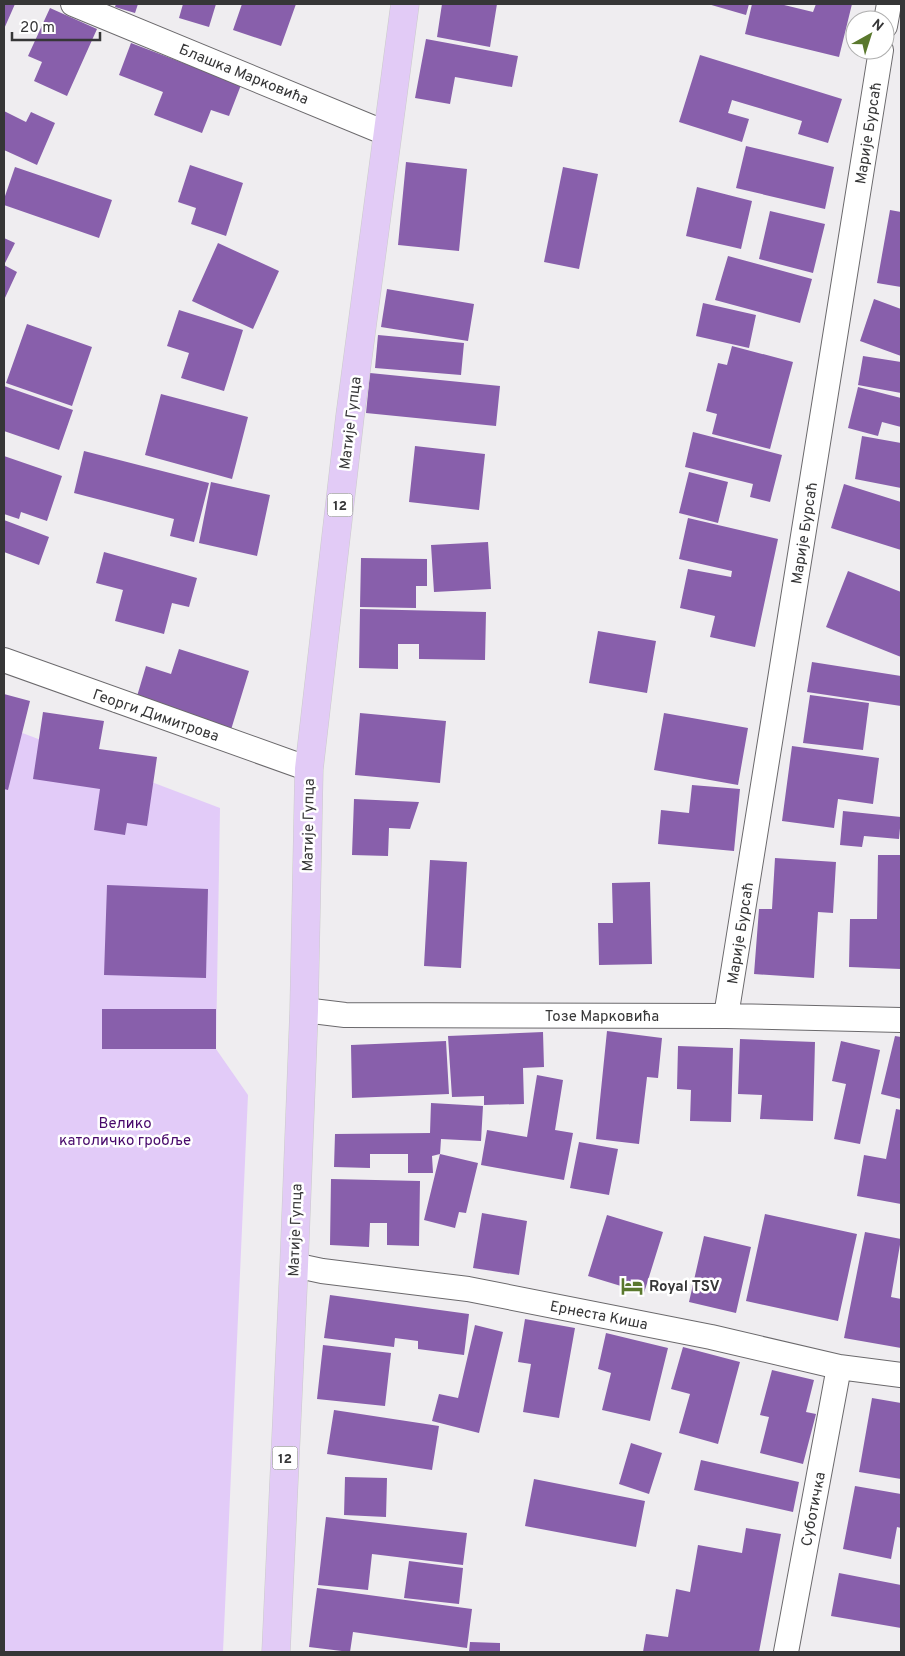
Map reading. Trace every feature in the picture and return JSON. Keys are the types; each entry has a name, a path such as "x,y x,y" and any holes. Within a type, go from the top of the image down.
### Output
{"main road":[{"name":"Матије Гупца","path":"276,1652 304,1010 309,768 350,416 405,4"}],"street":[{"name":"Блашка Марковића","path":"73,4 388,134"},
{"name":"Марије Бурсаћ","path":"726,1016 879,60"},
{"name":"Георги Димитрова","path":"4,660 309,768"},
{"name":"Тозе Марковића","path":"304,1010 345,1015 726,1016 901,1020"},
{"name":"Ернеста Киша","path":"294,1265 322,1272 468,1289 711,1337 839,1367 901,1375"},
{"name":"Суботичка","path":"786,1652 839,1367"}],"green space":[{"name":"Велико католичко гробље","path":"4,726 220,808 216,1049 248,1095 223,1652 4,1652"}],"building":[{"path":"4,4 15,4 4,29"},
{"path":"116,4 138,4 135,13 115,7"},
{"path":"183,4 216,4 209,27 179,18"},
{"path":"242,4 296,4 281,46 233,30"},
{"path":"442,4 497,4 490,47 437,37"},
{"path":"708,4 749,4 746,15"},
{"path":"752,4 780,4 813,12 816,4 852,4 851,10 845,10 845,33 839,57 745,34"},
{"path":"50,8 97,29 67,96 34,81 42,62 28,56"},
{"path":"426,39 518,56 512,87 455,77 450,104 415,98"},
{"path":"131,43 241,85 229,116 211,110 202,133 154,115 163,92 119,75"},
{"path":"700,55 842,99 828,143 798,134 802,121 732,100 728,113 749,119 742,142 679,122"},
{"path":"4,111 26,122 31,112 55,123 37,165 4,150"},
{"path":"746,146 834,167 825,209 736,188"},
{"path":"406,162 467,169 459,251 398,245"},
{"path":"190,165 243,183 226,236 191,224 196,208 178,202"},
{"path":"15,167 112,200 99,238 4,205 4,199"},
{"path":"563,167 598,174 579,269 544,262"},
{"path":"697,187 752,201 741,249 686,236"},
{"path":"890,210 901,212 901,287 877,283"},
{"path":"770,211 825,224 813,273 759,259"},
{"path":"4,238 15,243 4,265"},
{"path":"218,243 279,271 253,329 192,301"},
{"path":"728,256 812,279 800,323 715,300"},
{"path":"4,265 17,272 4,300"},
{"path":"387,289 474,304 468,341 381,327"},
{"path":"874,299 901,309 901,356 860,341"},
{"path":"703,303 756,315 749,348 696,336"},
{"path":"179,310 243,330 224,391 181,378 189,353 167,346"},
{"path":"27,324 92,347 72,406 6,383"},
{"path":"378,335 464,343 461,375 375,368"},
{"path":"732,346 793,362 770,449 712,434 717,414 706,411 718,363 727,365"},
{"path":"863,356 901,362 901,393 858,385"},
{"path":"370,373 500,386 496,426 366,413"},
{"path":"4,386 73,410 59,450 4,431"},
{"path":"858,387 901,398 901,427 882,422 878,436 848,428"},
{"path":"161,394 248,417 232,479 145,455"},
{"path":"693,432 782,455 770,502 750,497 753,484 685,467"},
{"path":"862,436 901,443 901,488 855,479"},
{"path":"415,446 485,454 479,510 409,502"},
{"path":"84,451 209,483 194,542 170,536 174,519 74,493"},
{"path":"4,456 62,476 47,521 21,512 19,519 4,514"},
{"path":"689,472 728,482 718,523 679,513"},
{"path":"211,482 270,495 257,556 199,543"},
{"path":"844,484 901,502 901,550 831,528"},
{"path":"688,518 778,539 755,647 710,637 715,616 680,608 688,569 731,577 732,571 679,559"},
{"path":"4,520 49,537 39,565 4,552"},
{"path":"488,542 491,589 434,592 431,545"},
{"path":"104,552 197,578 189,607 172,603 164,634 115,621 123,590 96,583"},
{"path":"361,558 427,559 427,586 416,586 416,608 360,607"},
{"path":"848,571 901,592 901,657 826,627"},
{"path":"360,609 486,612 485,660 419,659 419,644 398,644 398,669 359,668"},
{"path":"598,631 656,641 647,693 589,683"},
{"path":"179,649 249,671 230,733 135,703 146,666 171,674"},
{"path":"812,662 901,676 901,706 807,692"},
{"path":"4,694 30,701 8,790 4,789"},
{"path":"810,695 869,703 863,750 803,743"},
{"path":"43,712 104,721 99,749 157,757 147,826 127,823 125,835 94,830 100,789 33,779"},
{"path":"360,713 446,721 440,783 355,775"},
{"path":"664,713 748,728 738,785 654,770"},
{"path":"792,746 879,758 873,804 838,799 834,828 782,821"},
{"path":"692,785 740,789 734,851 658,844 661,810 689,813"},
{"path":"354,799 419,802 410,829 389,828 388,856 352,855"},
{"path":"843,811 901,817 899,839 864,836 862,847 840,845"},
{"path":"878,855 901,855 901,969 849,967 850,919 877,919"},
{"path":"775,858 836,862 833,913 818,912 814,978 754,974 759,909 772,909"},
{"path":"430,860 467,862 461,968 424,966"},
{"path":"650,882 652,964 599,965 598,923 613,923 612,883"},
{"path":"107,885 208,889 206,978 104,975"},
{"path":"102,1009 216,1009 216,1049 102,1049"},
{"path":"607,1031 662,1038 658,1078 647,1077 639,1144 596,1139"},
{"path":"543,1032 544,1067 523,1068 524,1104 484,1105 484,1096 452,1097 448,1036"},
{"path":"895,1036 901,1037 901,1099 881,1094"},
{"path":"740,1039 815,1042 813,1121 760,1119 762,1095 738,1094"},
{"path":"446,1041 449,1094 352,1098 351,1045"},
{"path":"841,1041 880,1050 860,1144 834,1139 846,1084 832,1081"},
{"path":"678,1046 733,1048 731,1122 690,1121 691,1090 677,1089"},
{"path":"537,1075 563,1080 555,1130 573,1133 564,1180 481,1165 487,1130 527,1137"},
{"path":"431,1103 483,1106 481,1141 441,1139 440,1154 432,1156 433,1173 408,1173 408,1154 370,1154 370,1168 334,1167 335,1134 430,1133"},
{"path":"896,1109 901,1110 901,1204 857,1196 864,1155 886,1159"},
{"path":"579,1142 618,1149 609,1195 570,1188"},
{"path":"440,1154 478,1163 466,1213 459,1212 455,1228 424,1220"},
{"path":"331,1179 420,1181 419,1246 387,1245 387,1223 370,1223 369,1247 330,1245"},
{"path":"482,1213 527,1221 519,1275 473,1268"},
{"path":"765,1214 857,1234 838,1321 746,1301"},
{"path":"607,1215 663,1232 644,1293 588,1276"},
{"path":"865,1232 901,1239 891,1297 901,1299 901,1348 844,1338"},
{"path":"704,1236 751,1247 736,1313 689,1302"},
{"path":"330,1295 469,1314 464,1355 418,1349 418,1341 395,1338 394,1347 324,1338"},
{"path":"525,1319 575,1328 559,1418 523,1412 531,1364 518,1362"},
{"path":"475,1325 503,1332 479,1433 432,1421 439,1394 458,1398"},
{"path":"606,1333 668,1348 650,1421 602,1410 611,1373 598,1369"},
{"path":"323,1345 391,1353 385,1406 317,1399"},
{"path":"683,1347 740,1362 718,1444 679,1433 690,1394 671,1389"},
{"path":"772,1370 814,1380 806,1412 816,1414 803,1464 760,1453 769,1417 760,1415"},
{"path":"872,1398 901,1403 901,1479 859,1472"},
{"path":"334,1410 439,1426 432,1470 327,1454"},
{"path":"631,1443 662,1453 649,1494 619,1484"},
{"path":"701,1460 799,1482 793,1512 694,1490"},
{"path":"345,1477 387,1478 386,1517 344,1515"},
{"path":"534,1479 645,1501 636,1547 525,1526"},
{"path":"855,1486 901,1494 901,1528 897,1527 891,1559 843,1549"},
{"path":"326,1517 467,1533 463,1565 372,1554 368,1590 318,1585"},
{"path":"746,1528 781,1534 759,1652 643,1652 646,1634 668,1637 676,1589 690,1592 698,1545 742,1553"},
{"path":"409,1561 463,1568 459,1604 404,1598"},
{"path":"839,1573 901,1585 901,1628 831,1616"},
{"path":"317,1588 472,1609 467,1648 353,1632 350,1652 309,1647"},
{"path":"470,1642 500,1643 500,1652 469,1652"}],"place":[{"name":"Royal TSV","path":"632,1286"}]}
